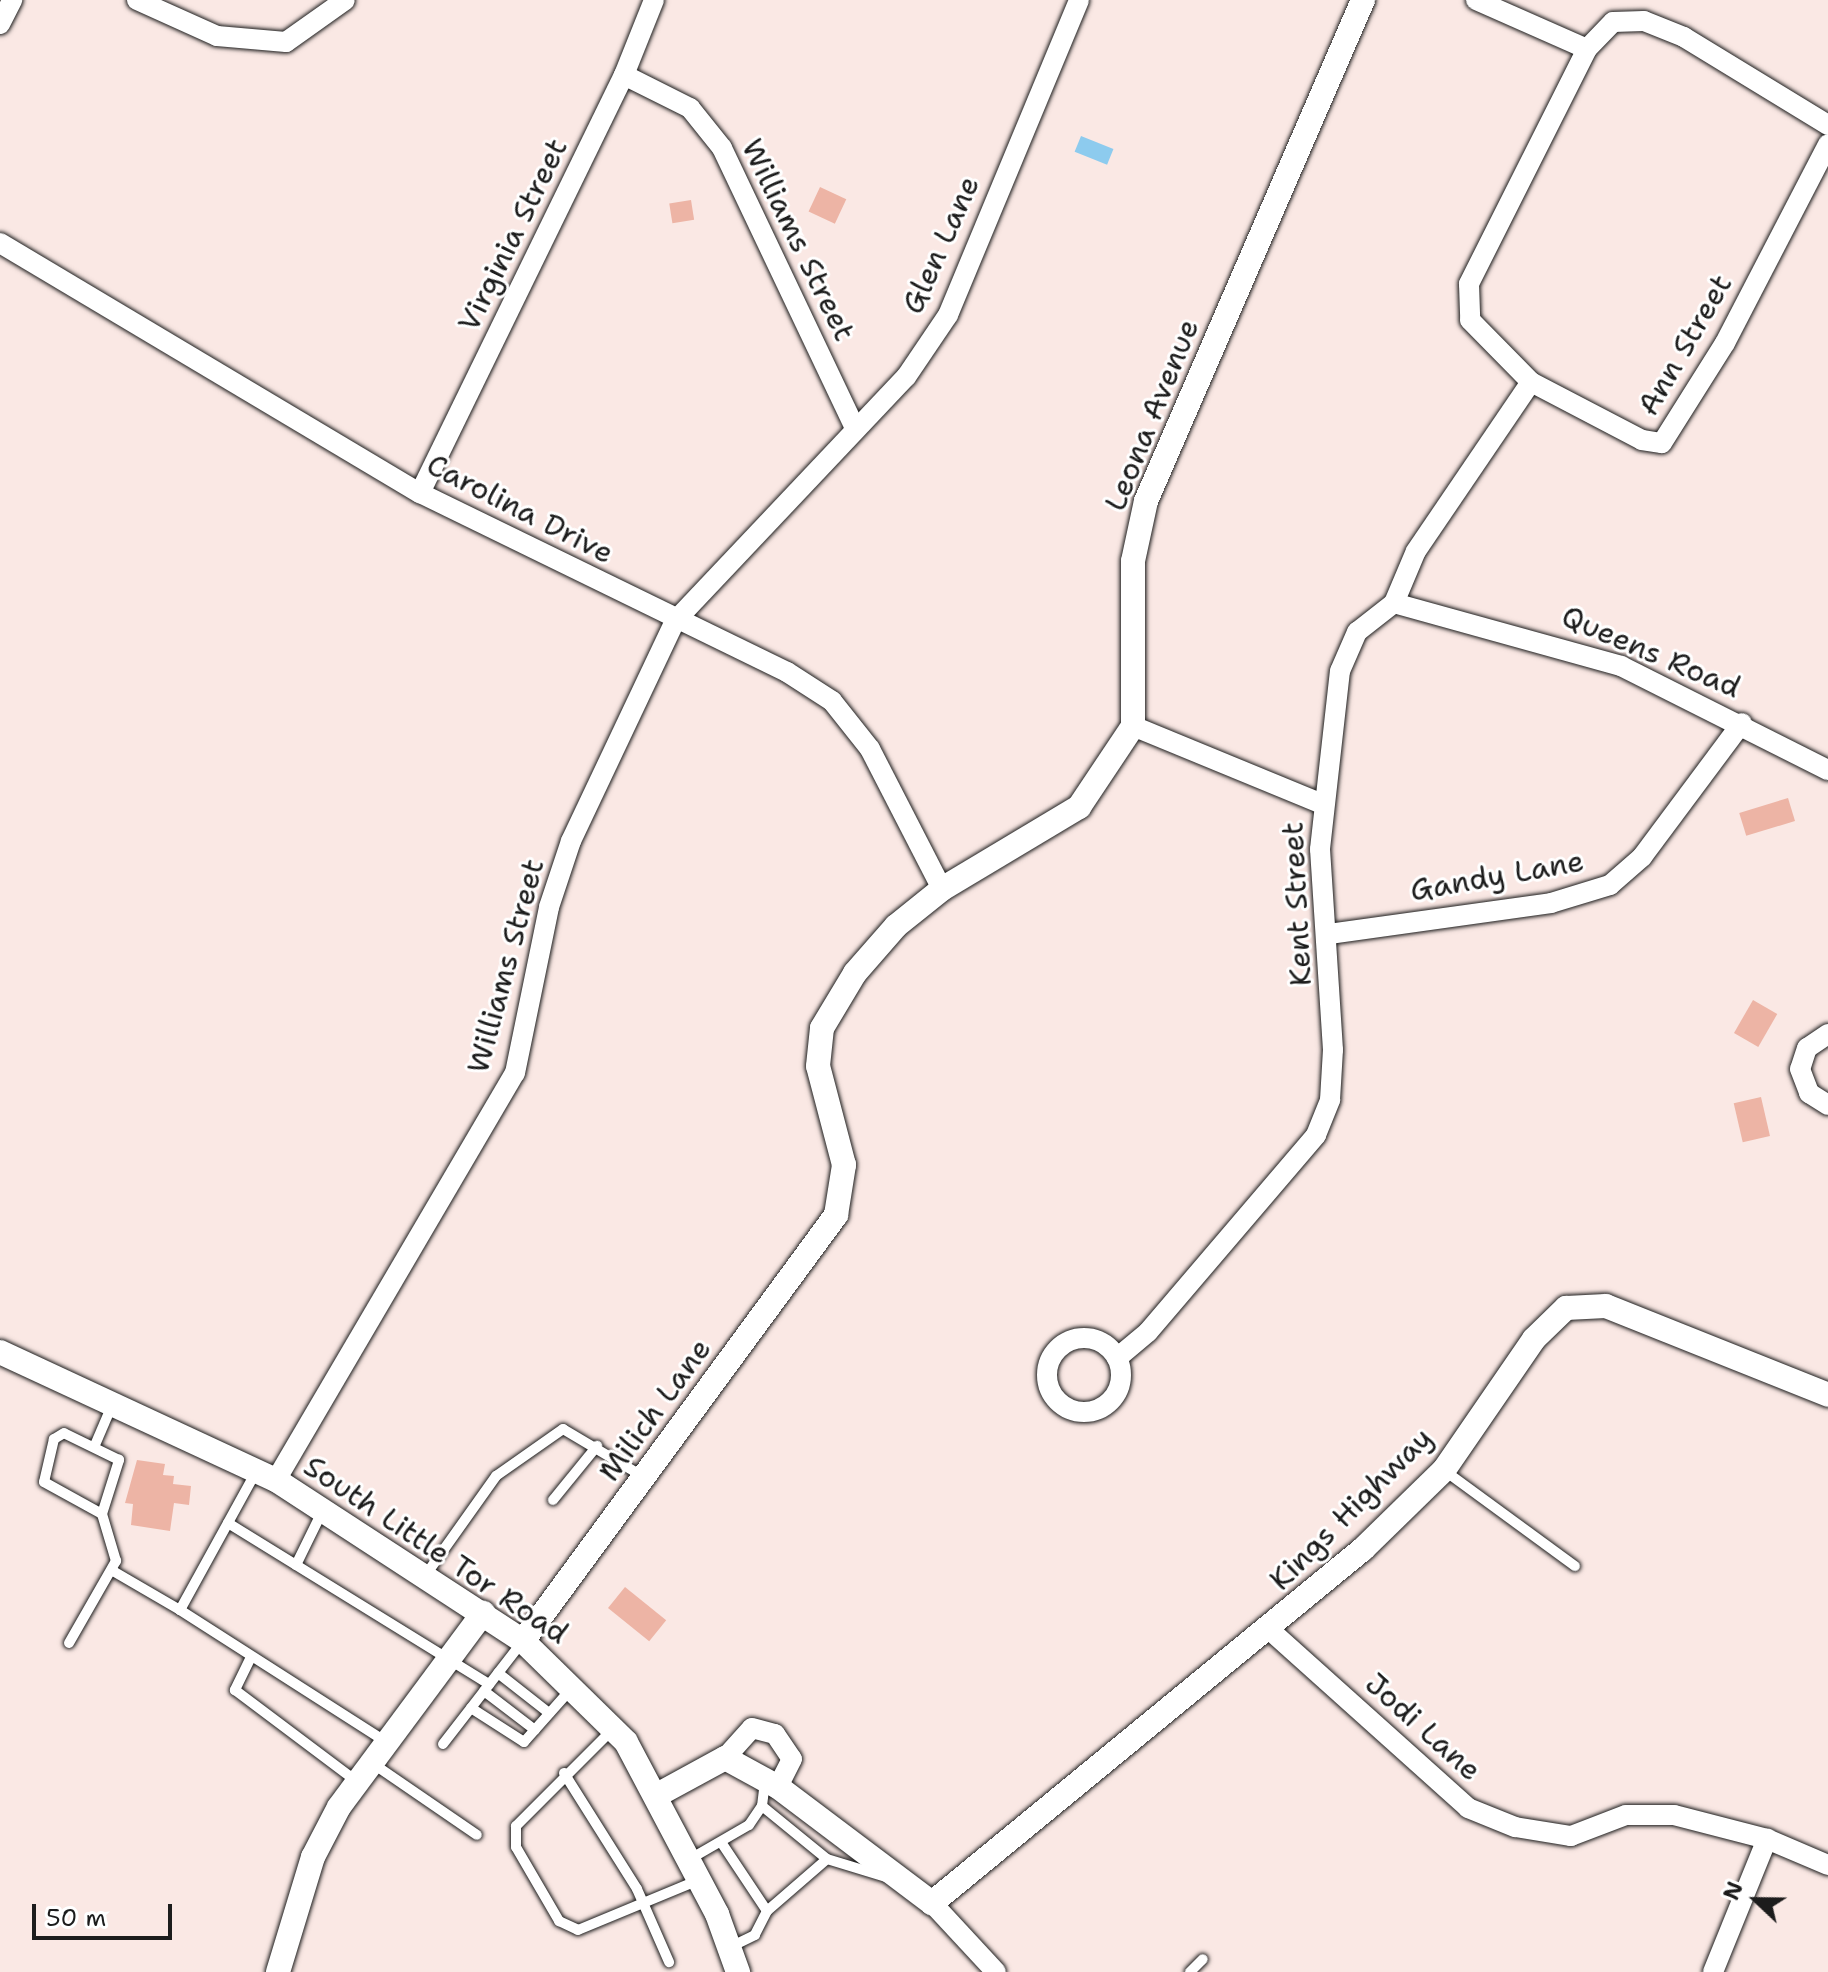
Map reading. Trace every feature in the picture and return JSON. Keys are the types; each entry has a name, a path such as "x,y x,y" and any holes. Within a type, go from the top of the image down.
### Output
{"street":[{"path":"0,24 12,0"},
{"path":"137,0 217,36 286,42 345,0"},
{"name":"Virginia Street","path":"420,493 624,75 654,0"},
{"name":"Glen Lane","path":"675,621 854,426 906,377 948,315 1079,0"},
{"name":"Leona Avenue","path":"1133,726 1133,561 1146,501 1363,0"},
{"path":"1476,0 1587,49 1613,22 1644,21 1684,37 1828,125"},
{"name":"Ann Street","path":"1587,49 1465,304 1484,341 1531,382 1642,440 1662,443 1725,343 1828,144"},
{"name":"Williams Street","path":"624,75 690,108 722,148 854,426"},
{"name":"Carolina Drive","path":"0,243 420,493 675,621 787,672 832,701 870,749 942,889"},
{"name":"Kent Street","path":"1117,1358 1148,1332 1316,1135 1330,1100 1333,1050 1322,804 1340,671 1357,632 1394,603 1416,551 1531,382"},
{"name":"Queens Road","path":"1394,603 1608,661 1742,723 1828,770"},
{"name":"Williams Street","path":"267,1475 515,1073 549,907 571,841 675,621"},
{"name":"Gandy Lane","path":"1329,934 1551,903 1610,885 1642,857 1742,723"},
{"path":"942,889 1079,807 1133,726 1322,804"},
{"name":"Milich Lane","path":"523,1641 646,1478 836,1215 846,1189 818,1066 822,1028 896,926 942,889"},
{"path":"1828,1034 1807,1048 1800,1069 1809,1093 1828,1105"},
{"name":"Kings Highway","path":"932,1903 1271,1631 1444,1470 1541,1329 1577,1303 1606,1306 1828,1395"},
{"name":"South Little Tor Road","path":"0,1352 114,1401 267,1475 523,1641 574,1686 613,1728 659,1794 696,1869 738,1972"},
{"path":"278,1972 313,1857 364,1773 483,1613"},
{"name":"Jodi Lane","path":"1271,1631 1468,1808 1515,1827 1571,1836 1626,1815 1674,1815 1767,1839 1828,1865"},
{"path":"659,1794 725,1758 752,1728 775,1734 792,1759 768,1792"},
{"path":"725,1758 768,1792 903,1879 932,1903 996,1972"},
{"path":"1713,1972 1767,1839"}],"lane":[{"path":"95,1445 114,1401"},
{"path":"425,1576 496,1476 543,1439 563,1429 597,1446 646,1478"},
{"path":"69,1643 113,1571 102,1514 119,1460 95,1445 64,1433 54,1439 44,1482 102,1514"},
{"path":"553,1500 597,1446"},
{"path":"1444,1470 1575,1566"},
{"path":"180,1610 228,1523 267,1475"},
{"path":"296,1565 323,1510"},
{"path":"228,1523 449,1658 535,1730"},
{"path":"113,1571 180,1610 387,1743"},
{"path":"443,1744 523,1641"},
{"path":"251,1657 235,1690 364,1773 477,1835"},
{"path":"498,1673 549,1713"},
{"path":"471,1708 519,1742 535,1730 574,1686"},
{"path":"613,1728 564,1773 512,1836 559,1921 578,1930 643,1904 696,1869 723,1845 768,1792 827,1859 903,1879"},
{"path":"564,1773 643,1904 669,1962"},
{"path":"723,1845 767,1911"},
{"path":"729,1947 755,1935 767,1911 827,1859"},
{"path":"1190,1972 1203,1959"}],"water":[{"path":"1081,136 1113,149 1107,165 1075,152"}],"building":[{"path":"820,187 846,199 835,224 809,211"},
{"path":"691,200 694,220 672,223 669,203"},
{"path":"1788,798 1795,821 1746,836 1739,813"},
{"path":"1753,1000 1777,1014 1758,1047 1734,1033"},
{"path":"1761,1097 1770,1136 1743,1142 1734,1103"},
{"path":"137,1460 165,1464 163,1475 174,1476 173,1484 191,1486 189,1505 174,1503 170,1531 131,1525 133,1504 125,1503"},
{"path":"625,1587 666,1620 649,1641 608,1608"}]}
